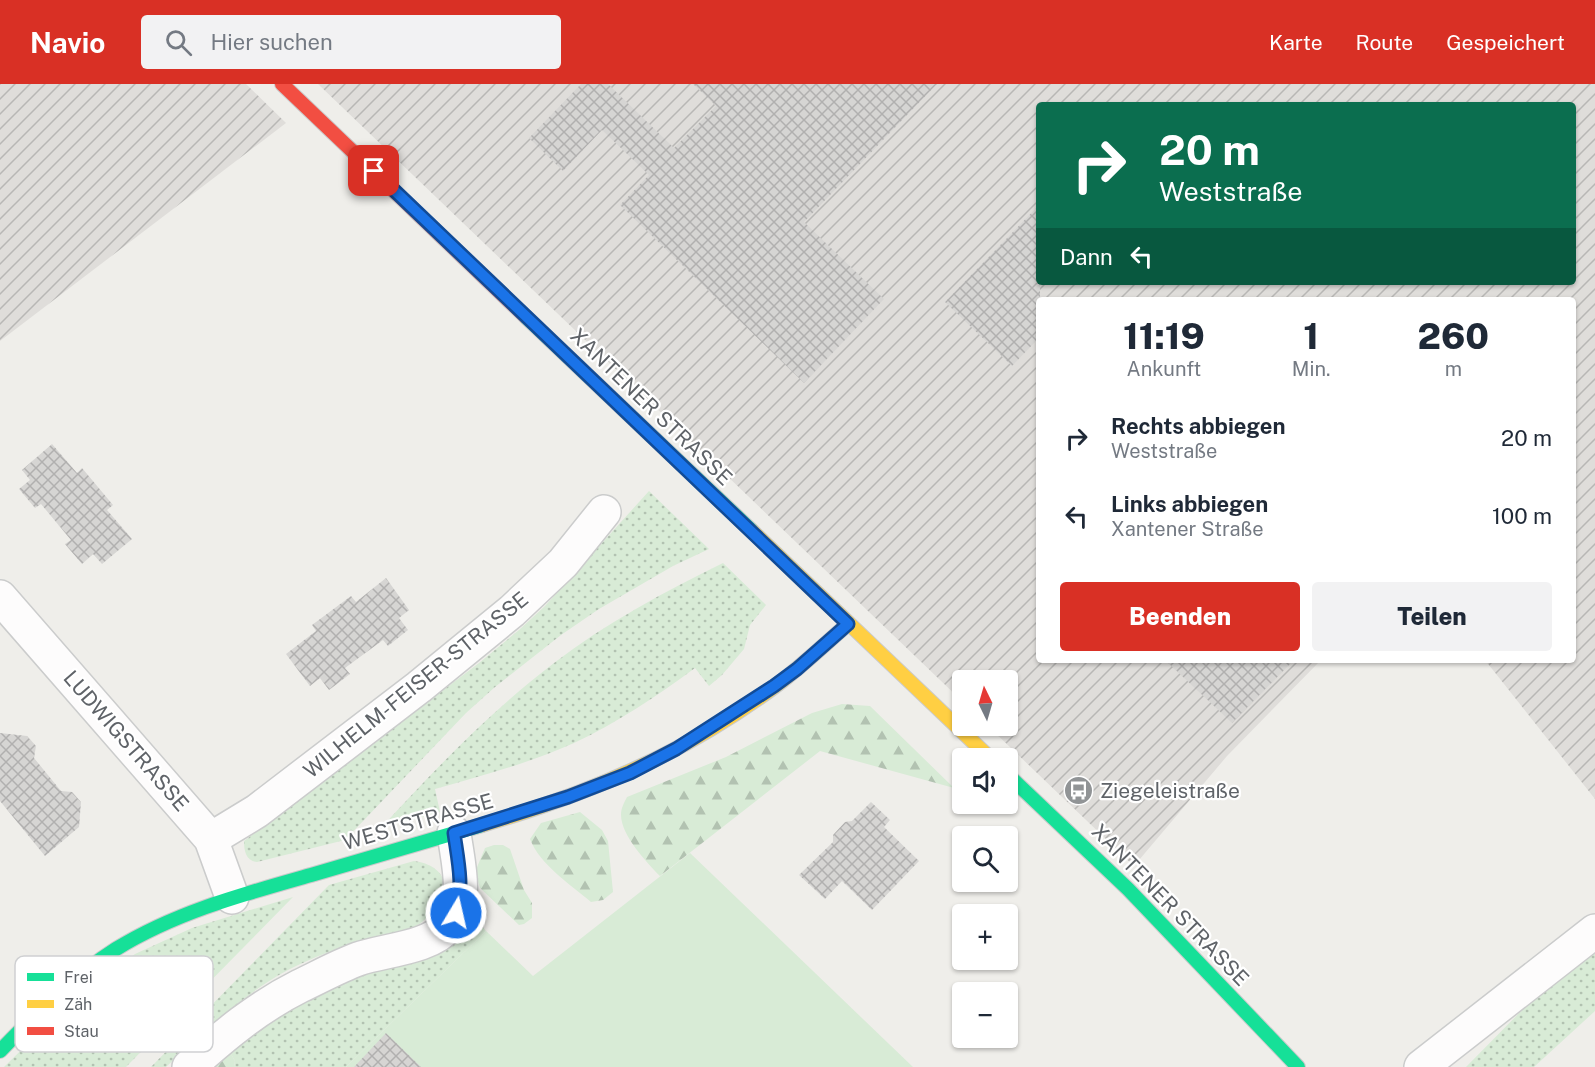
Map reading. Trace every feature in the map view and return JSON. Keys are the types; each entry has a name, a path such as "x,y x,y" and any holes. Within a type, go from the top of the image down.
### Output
{"main road":[{"name":"XANTENER STRASSE","path":"282,84 979,748"},
{"name":"WESTSTRASSE","path":"108,956 134,939 232,897 454,833 568,797 630,773 676,749 774,686 848,624"},
{"name":"XANTENER STRASSE","path":"1018,784 1128,889 1298,1067"},
{"name":"WESTSTRASSE","path":"0,1051 15,1036"}],"street":[{"name":"WILHELM-FEISER-STRASSE","path":"211,839 257,811 419,687 512,611 562,563 604,512"},
{"name":"LUDWIGSTRASSE","path":"0,597 211,839 232,897"},
{"path":"213,1045 255,1012 299,987 359,959 433,939 447,928 456,913 460,896 461,881 454,833"},
{"path":"1421,1067 1595,931"},
{"path":"189,1067 206,1052"}],"shaded area":[{"path":"0,84 246,84 286,123 0,341"},
{"path":"318,84 1595,84 1595,799 1487,663 1576,663 1576,297 1036,297 1036,663 1318,663 1227,756 1134,866 1018,755 1018,748 1011,748 998,736 1018,736 1018,670 952,670 952,691"}],"green space":[{"path":"649,491 709,549 673,566 599,609 561,635 495,687 466,713 345,840 257,862 248,858 244,841 479,663 519,630 545,606"},
{"path":"723,563 766,605 750,625 744,649 722,675 709,686 695,668 606,727 574,743 523,763 435,789 440,812 381,828 464,742 554,663 636,609"},
{"path":"842,704 870,706 952,787 820,751 660,876 642,856 625,831 621,815 627,797 726,757 812,713"},
{"path":"580,812 602,830 608,841 613,892 603,900 591,902 565,881 548,866 530,839 541,823"},
{"path":"503,845 510,849 524,890 532,903 532,918 524,924 519,925 480,888 475,872 485,848"},
{"path":"690,853 913,1067 346,1067 486,931 533,976"},
{"path":"414,861 437,870 445,886 441,901 416,926 336,949 288,970 255,990 213,1025 213,1004 329,885"},
{"path":"293,897 213,978 213,956 132,956 192,928"},
{"path":"481,925 486,931 346,1067 234,1067 235,1061 228,1049 246,1032 347,979 431,957 451,946 470,926"},
{"path":"1595,948 1595,1011 1534,1067 1466,1067 1534,998"},
{"path":"228,1049 235,1061 234,1067 206,1067"},
{"path":"19,1052 141,1052 126,1067 4,1067"},
{"path":"166,1052 183,1052 166,1067 151,1067"}],"building":[{"path":"581,84 608,84 674,148 716,106 693,84 937,84 804,222 884,299 804,383 620,205 649,175 602,130 563,171 529,138"},
{"path":"1036,208 1036,285 1040,285 1040,297 1036,297 1036,341 1012,366 945,302"},
{"path":"52,444 77,473 82,468 113,505 107,510 132,539 102,564 93,554 82,564 65,544 71,540 41,504 35,508 19,489 30,480 22,470"},
{"path":"386,578 409,610 399,618 408,630 388,646 383,640 345,668 350,674 329,690 320,678 310,686 286,654 316,631 312,625 351,596 356,602"},
{"path":"1168,663 1291,663 1232,723"},
{"path":"0,733 27,736 36,746 34,758 61,791 72,792 81,802 79,827 45,856 0,801"},
{"path":"871,802 890,820 884,827 919,861 872,910 842,881 825,899 799,875 833,842 833,835 845,822 852,821"},
{"path":"386,1033 421,1067 354,1067"}],"traffic: fast":[{"path":"526,317 752,531"},
{"path":"1018,784 1128,889 1298,1067"},
{"path":"106,956 162,924 211,905 482,825"},
{"path":"0,1051 15,1036"}],"traffic: slow":[{"path":"752,531 979,748"},
{"path":"482,825 599,785 708,731 778,684 848,624"}],"traffic: jam":[{"path":"282,84 526,317"}],"place":[{"name":"Ziegeleistraße","path":"1079,791"}],"route":[{"path":"374,171 848,624 774,686 676,749 630,773 568,797 454,833 461,881 456,913"}]}
